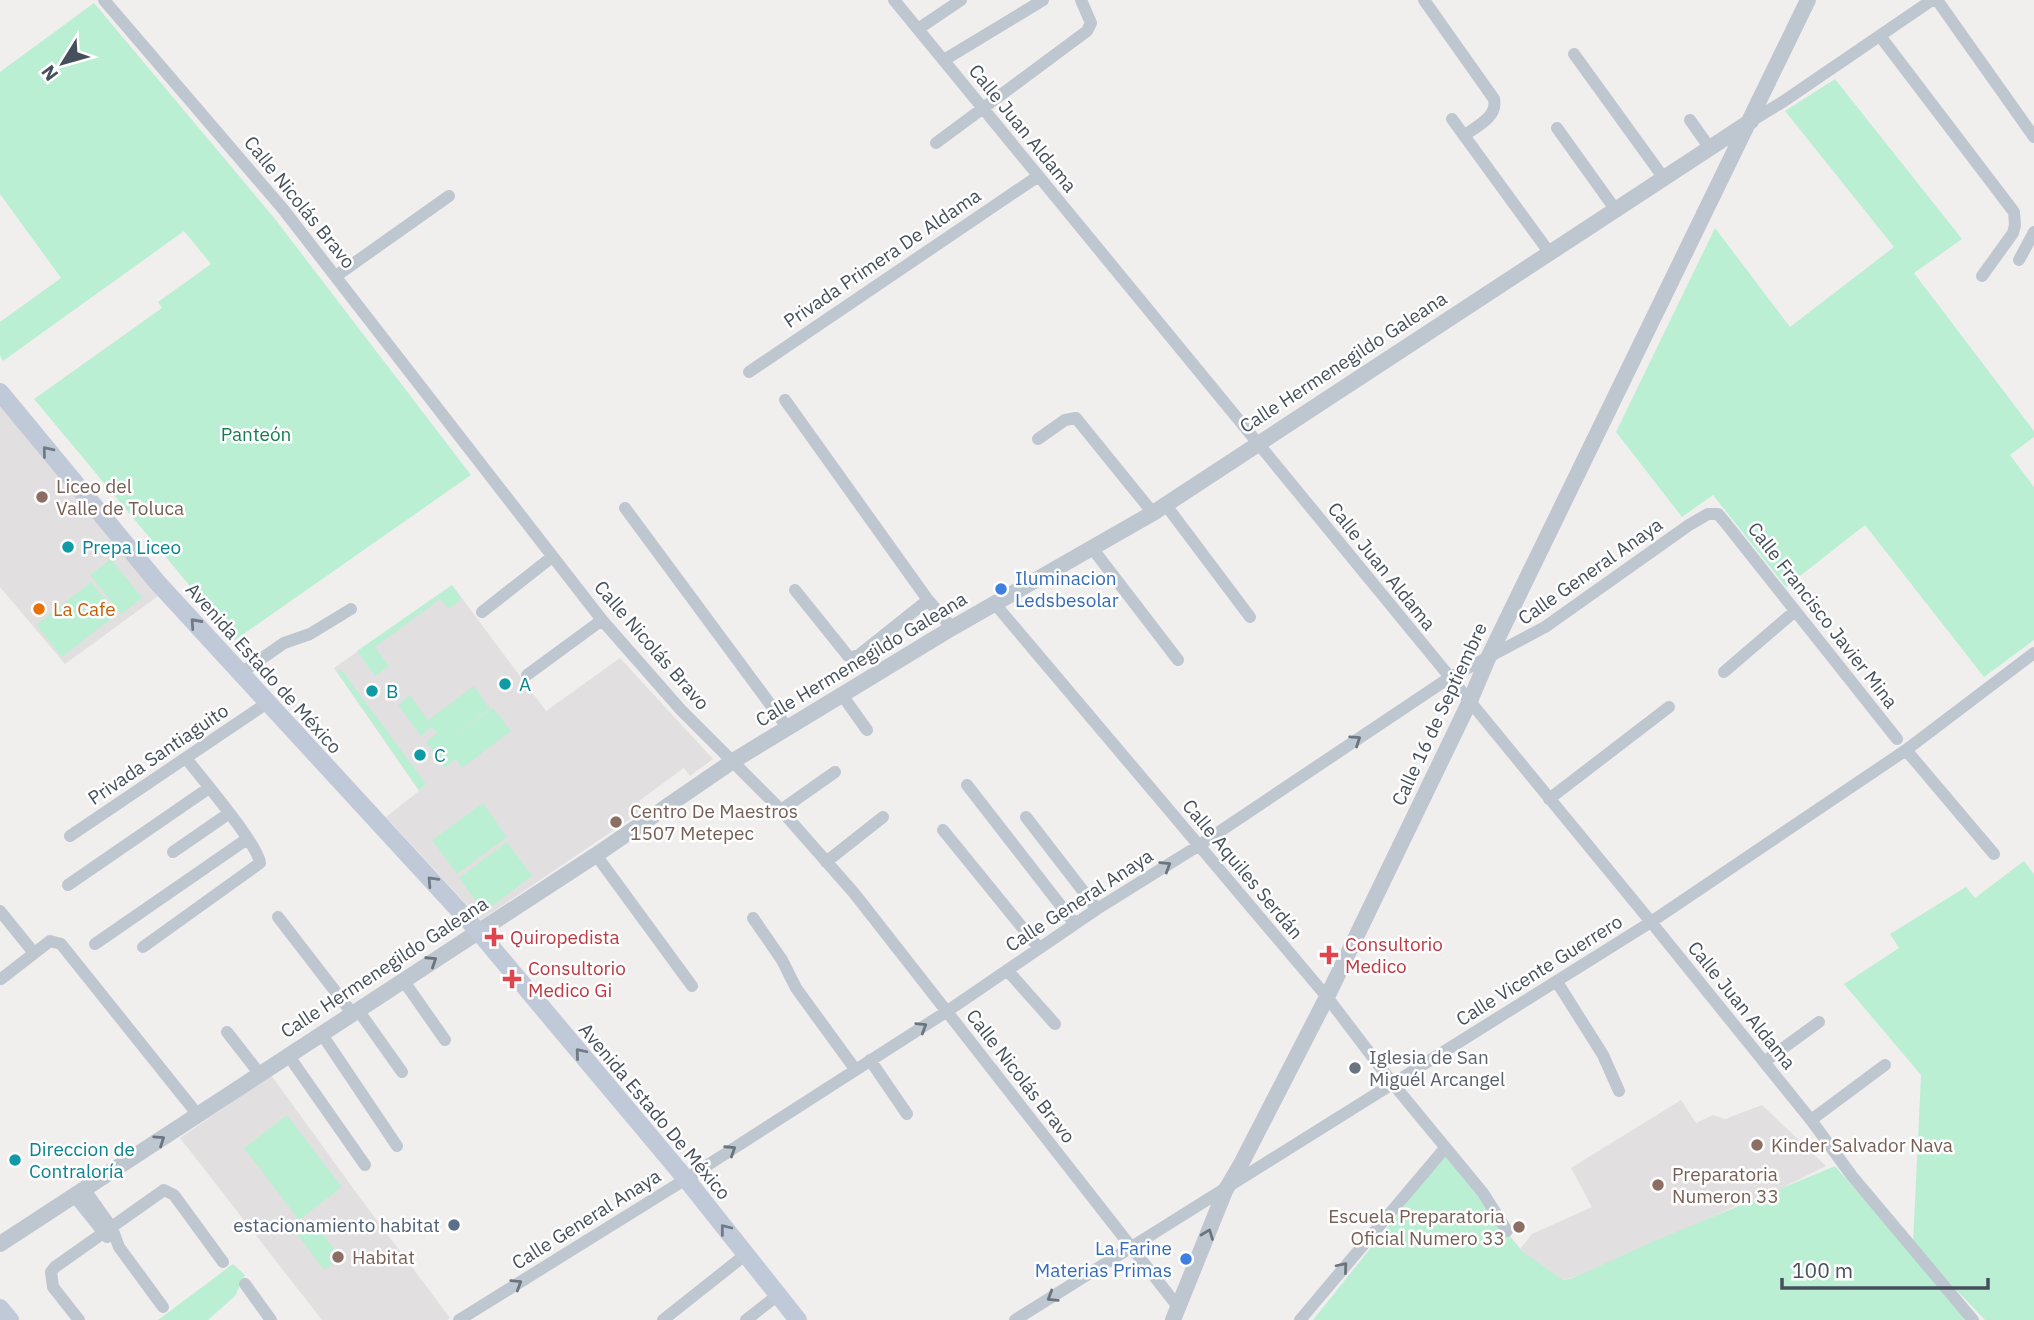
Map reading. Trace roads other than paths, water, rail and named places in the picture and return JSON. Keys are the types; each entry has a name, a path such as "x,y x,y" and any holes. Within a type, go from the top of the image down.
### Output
{"main road":[{"name":"Avenida Estado de México","path":"0,392 157,582 478,931"},
{"name":"Avenida Estado De México","path":"478,931 686,1179 798,1320"},
{"path":"0,1308 10,1320"}],"street":[{"name":"Calle Nicolás Bravo","path":"104,0 283,209 602,620 681,710 781,810 854,893 1130,1247 1176,1314"},
{"name":"Calle Juan Aldama","path":"894,0 1651,922 1811,1120 1860,1186 1973,1320"},
{"path":"918,29 961,0"},
{"path":"944,60 1043,0"},
{"path":"936,143 1090,29 1091,23 1082,0"},
{"path":"1424,0 1494,99 1495,106 1491,115 1465,135"},
{"name":"Calle 16 de Septiembre","path":"1176,1314 1224,1191 1241,1164 1327,997 1489,656 1808,0"},
{"path":"1749,124 1935,0 2034,138"},
{"path":"1880,36 2014,212 2015,225 2012,233 1982,276"},
{"path":"1574,54 1663,177"},
{"path":"1452,118 1549,252"},
{"path":"1690,120 1709,147"},
{"name":"Calle Hermenegildo Galeana","path":"0,1244 596,855 733,761 952,628 1159,508 1709,147 1749,124"},
{"path":"1557,128 1615,209"},
{"name":"Privada Primera De Aldama","path":"749,372 1037,177"},
{"path":"336,276 449,196"},
{"path":"2020,260 2034,232"},
{"path":"785,400 928,600 952,628"},
{"path":"1038,439 1065,420 1076,418 1159,508 1250,617"},
{"path":"625,508 787,727"},
{"name":"Calle General Anaya","path":"459,1320 686,1179 946,1012 1097,909 1198,846 1449,678 1545,628 1689,525 1707,514 1718,514"},
{"name":"Calle Francisco Javier Mina","path":"1718,514 1897,740"},
{"path":"1092,548 1178,660"},
{"path":"482,612 552,557"},
{"path":"795,590 848,656 852,657 859,655 928,600"},
{"name":"Calle Aquiles Serdán","path":"995,604 1327,997 1394,1085 1483,1193 1507,1231"},
{"path":"241,673 284,643 310,634 351,609"},
{"path":"1724,672 1796,611"},
{"path":"527,674 602,620"},
{"name":"Calle Vicente Guerrero","path":"1015,1320 1651,922 1906,750 2034,653"},
{"path":"842,695 867,730"},
{"name":"Privada Santiaguito","path":"70,835 267,703"},
{"path":"1549,799 1670,707"},
{"path":"1906,750 1994,854"},
{"path":"143,947 260,863 259,855 186,758"},
{"path":"781,810 835,772"},
{"path":"967,785 1075,924"},
{"path":"68,885 209,788"},
{"path":"173,852 228,814"},
{"path":"826,862 883,817"},
{"path":"1026,817 1097,909"},
{"path":"943,830 1039,948"},
{"path":"95,944 247,839"},
{"path":"596,855 692,986"},
{"path":"0,911 34,953"},
{"path":"278,917 402,1072"},
{"path":"753,918 782,960 796,988 855,1069"},
{"path":"1,979 50,941 61,944 198,1115"},
{"path":"1007,970 1055,1024"},
{"path":"403,980 445,1040"},
{"path":"1557,982 1603,1055 1619,1091"},
{"path":"1764,1062 1819,1023"},
{"path":"227,1032 259,1073"},
{"path":"321,1034 397,1146"},
{"path":"288,1055 365,1165"},
{"path":"870,1059 907,1114"},
{"path":"1811,1120 1885,1065"},
{"path":"1300,1320 1445,1148"},
{"path":"79,1320 53,1287 51,1272 160,1192 169,1191 174,1195 223,1262"},
{"path":"80,1193 163,1307"},
{"path":"663,1320 745,1255"},
{"path":"245,1284 271,1320"},
{"path":"746,1320 778,1295"}],"place":[{"name":"Liceo del Valle de Toluca","path":"42,497"},
{"name":"Prepa Liceo","path":"68,547"},
{"name":"Iluminacion Ledsbesolar","path":"1001,589"},
{"name":"La Cafe","path":"39,609"},
{"name":"A","path":"505,684"},
{"name":"B","path":"372,691"},
{"name":"C","path":"420,755"},
{"name":"Centro De Maestros 1507 Metepec","path":"616,822"},
{"name":"Quiropedista","path":"494,937"},
{"name":"Consultorio Medico","path":"1329,955"},
{"name":"Consultorio Medico Gi","path":"512,979"},
{"name":"Iglesia de San Miguél Arcangel","path":"1355,1068"},
{"name":"Kinder Salvador Nava","path":"1757,1145"},
{"name":"Direccion de Contraloría","path":"15,1160"},
{"name":"Preparatoria Numeron 33","path":"1658,1185"},
{"name":"estacionamiento habitat","path":"454,1225"},
{"name":"Escuela Preparatoria Oficial Numero 33","path":"1519,1227"},
{"name":"Habitat","path":"338,1257"},
{"name":"La Farine Materias Primas","path":"1186,1259"}],"park label":[{"name":"Panteón","path":"256,434"}]}
